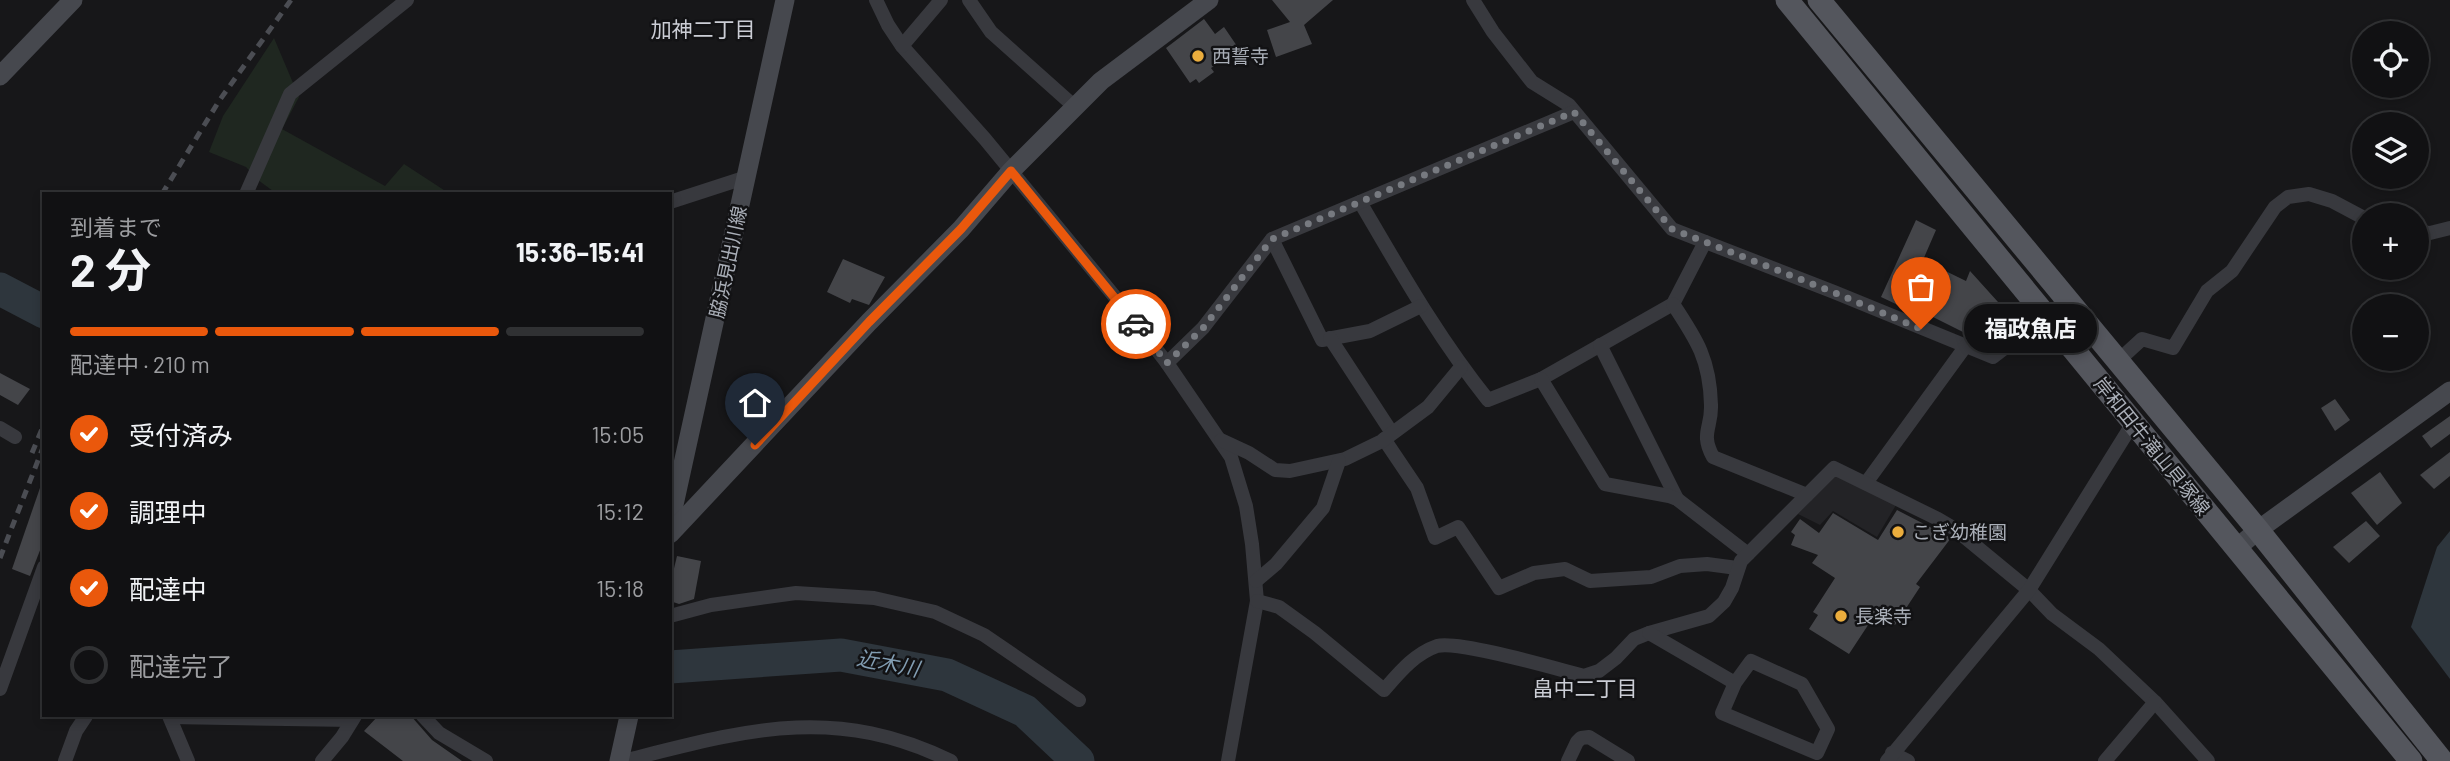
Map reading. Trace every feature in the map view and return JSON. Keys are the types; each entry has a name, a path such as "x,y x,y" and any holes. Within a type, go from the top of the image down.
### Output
{"main road":[{"name":"岸和田牛滝山貝塚線","path":"1787,0 2411,761"},
{"name":"岸和田牛滝山貝塚線","path":"1819,0 2258,530 2442,761"}],"street":[{"path":"0,76 74,0"},
{"path":"247,192 290,94 407,0"},
{"name":"脇浜見出川線","path":"672,514 785,0"},
{"path":"876,0 902,46 967,118 1167,363 1231,457 1250,531 1257,601 1228,761"},
{"path":"902,46 942,0"},
{"path":"969,0 992,32 1075,107"},
{"path":"672,532 869,322 961,229 1011,171 1101,81 1209,0"},
{"path":"1474,0 1493,32 1532,82 1569,106 1672,229 1993,357 2067,300"},
{"path":"1167,363 1203,328 1272,239 1574,112"},
{"path":"672,201 747,177"},
{"path":"2118,360 2142,339 2173,348 2207,291 2232,271 2274,207 2288,197 2309,194 2332,201 2352,212"},
{"path":"1360,202 1421,306 1461,367 1488,400 1541,379 1673,304 1705,242"},
{"path":"2429,233 2450,228"},
{"path":"1272,239 1322,340 1370,331 1421,306"},
{"path":"1673,304 1699,344 1708,374 1712,408 1706,444 1713,457 1807,495"},
{"path":"1330,338 1417,488 1435,538 1458,527 1499,588 1534,573 1564,569 1590,581 1651,577 1680,565 1707,564 1737,568"},
{"path":"1600,345 1677,499 1748,554"},
{"path":"1866,483 1965,347"},
{"path":"1221,440 1249,453 1275,470 1290,471 1339,461 1388,436 1427,407 1461,367"},
{"path":"1541,379 1605,484 1677,499"},
{"path":"2237,548 2450,391"},
{"path":"1908,761 1889,757 2029,590 2133,423"},
{"path":"0,428 16,437"},
{"path":"1256,581 1276,564 1323,508 1339,461"},
{"path":"1257,601 1279,607 1315,632 1384,690 1406,665 1440,645 1477,650 1584,676 1599,671 1634,639 1709,616 1724,602 1732,588 1737,568 1748,554 1834,468 1955,529 2029,590 2052,614 2099,649 2155,702 2208,761"},
{"path":"0,689 42,573"},
{"path":"672,615 710,605 796,593 874,598 935,612 985,635 1079,700"},
{"path":"1649,633 1735,683"},
{"path":"1751,662 1802,684 1828,729 1817,753 1722,712 1735,683 1751,662"},
{"path":"2105,761 2155,702"},
{"path":"65,761 76,732 85,717"},
{"path":"170,717 188,761"},
{"path":"262,717 354,718"},
{"path":"424,717 439,733 485,761"},
{"path":"629,717 621,758 728,735 794,727 862,730 951,761"},
{"path":"322,761 354,718"},
{"path":"1568,761 1577,742 1581,738 1589,737 1628,761"}],"shaded area":[{"path":"274,38 299,97 282,129 385,186 404,164 447,192 274,192 246,167 209,152 223,116"},
{"path":"1835,475 1896,505 1877,537 1833,511 1820,525 1798,514"},
{"path":"2450,531 2450,679 2411,627 2437,547"}],"building":[{"path":"1272,0 1333,0 1304,25 1312,44 1276,57 1267,30 1290,22"},
{"path":"1204,19 1215,34 1224,27 1239,49 1211,68 1214,72 1199,83 1196,79 1190,83 1166,48"},
{"path":"1916,220 1936,230 1923,260 1966,281 1970,271 1998,302 1979,340 1919,310 1917,314 1881,297"},
{"path":"843,259 885,277 869,305 852,299 850,303 827,292"},
{"path":"0,373 30,389 18,405 0,395"},
{"path":"2335,399 2350,420 2335,431 2321,408"},
{"path":"2450,416 2450,434 2431,448 2422,436"},
{"path":"2450,452 2450,476 2434,489 2420,475"},
{"path":"2380,472 2402,503 2377,525 2351,493"},
{"path":"42,485 42,545 30,576 12,569"},
{"path":"1897,510 1951,538 1916,584 1920,587 1895,625 1876,613 1849,654 1809,629 1818,615 1813,612 1835,578 1812,563 1818,555 1791,545 1795,535 1791,532 1800,519 1819,533 1833,513 1878,540"},
{"path":"2366,521 2380,536 2349,563 2333,547"},
{"path":"677,556 701,561 694,599 679,604 672,602 672,577"},
{"path":"377,717 412,717 432,740 462,761 403,761 364,731"}],"waterway":[{"name":"近木川","path":"0,289 42,311"},
{"name":"近木川","path":"672,667 841,655 947,675 1025,711 1078,761"}],"railway":[{"path":"163,192 219,101 291,0"},
{"path":"32,453 42,429"},
{"path":"0,558 42,450"}],"way so far":[{"path":"1136,324 1167,363 1203,328 1272,239 1574,112 1672,229 1921,329"}],"place":[{"name":"西誓寺","path":"1198,56"},
{"name":"福政魚店","path":"1921,329"},
{"name":"こぎ幼稚園","path":"1898,532"},
{"name":"長楽寺","path":"1841,616"}],"district":[{"name":"加神二丁目","path":"703,30"},
{"name":"畠中二丁目","path":"1585,689"}],"route":[{"path":"755,445 869,322 961,229 1011,171 1136,324"}]}
